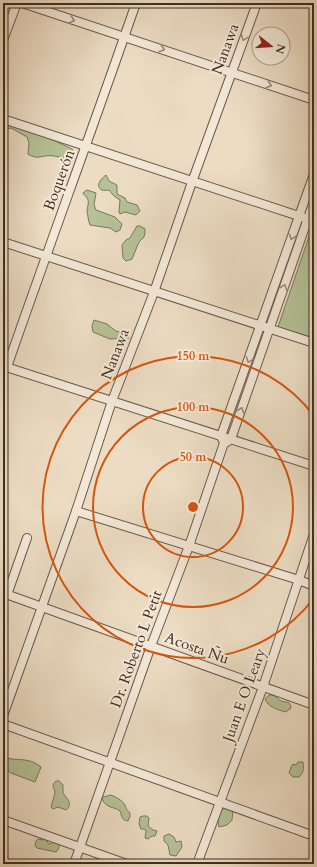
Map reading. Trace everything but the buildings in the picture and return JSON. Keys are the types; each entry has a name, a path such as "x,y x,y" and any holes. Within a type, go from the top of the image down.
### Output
{"street":[{"path":"3,40 17,3"},
{"path":"22,3 314,100"},
{"name":"Boquerón","path":"5,367 86,147 136,3"},
{"name":"Nanawa","path":"3,716 76,511 112,401 154,292 257,3"},
{"path":"3,119 308,219"},
{"name":"Dr. Roberto L Petit","path":"226,440 261,325 314,174"},
{"name":"Dr. Roberto L Petit","path":"74,864 151,646 189,546 226,440 269,329 314,201"},
{"path":"3,242 314,343"},
{"path":"5,367 112,401 226,440 314,466"},
{"path":"76,511 299,580 314,586"},
{"name":"Juan E O Leary","path":"197,864 263,687 314,534"},
{"path":"5,594 27,538"},
{"name":"Acosta Ñu","path":"5,594 314,705"},
{"path":"3,724 314,836"},
{"path":"3,820 127,864"}],"green space":[{"path":"3,122 34,131 72,149 75,152 73,161 54,156 35,157 28,154 29,143 27,137 11,128 3,130"},
{"path":"106,175 109,181 117,185 117,194 125,198 127,202 137,205 140,211 136,215 125,212 120,214 120,200 109,190 103,190 100,188 99,184"},
{"path":"87,190 96,193 94,205 96,210 115,217 122,224 120,230 116,232 110,228 90,225 87,211 88,201 83,193"},
{"path":"314,222 314,338 278,327"},
{"path":"137,226 145,229 144,237 139,242 132,259 126,261 123,258 122,245 130,238"},
{"path":"94,320 107,324 116,331 122,333 128,332 127,334 129,338 110,339 93,332 92,326"},
{"path":"269,695 275,696 281,701 289,703 291,708 286,712 274,708 266,702 265,699"},
{"path":"3,757 27,760 41,767 35,782 11,773 3,767"},
{"path":"298,762 303,762 303,772 299,777 293,777 289,773 291,767 293,764 296,765"},
{"path":"56,781 59,781 63,785 63,793 69,801 69,806 66,810 58,807 53,809 51,807 55,793 53,786"},
{"path":"111,795 121,800 125,805 130,813 128,821 123,819 120,811 108,806 102,799 103,797"},
{"path":"225,807 233,810 232,820 227,825 219,827 219,816"},
{"path":"147,816 149,818 148,826 157,831 155,836 148,839 145,838 145,829 141,829 139,824 140,817"},
{"path":"169,834 174,837 176,842 181,841 182,847 176,856 170,855 168,845 164,841 164,836"},
{"path":"46,838 50,844 55,841 58,842 59,847 56,852 37,848 35,846 38,839 43,840"}]}
